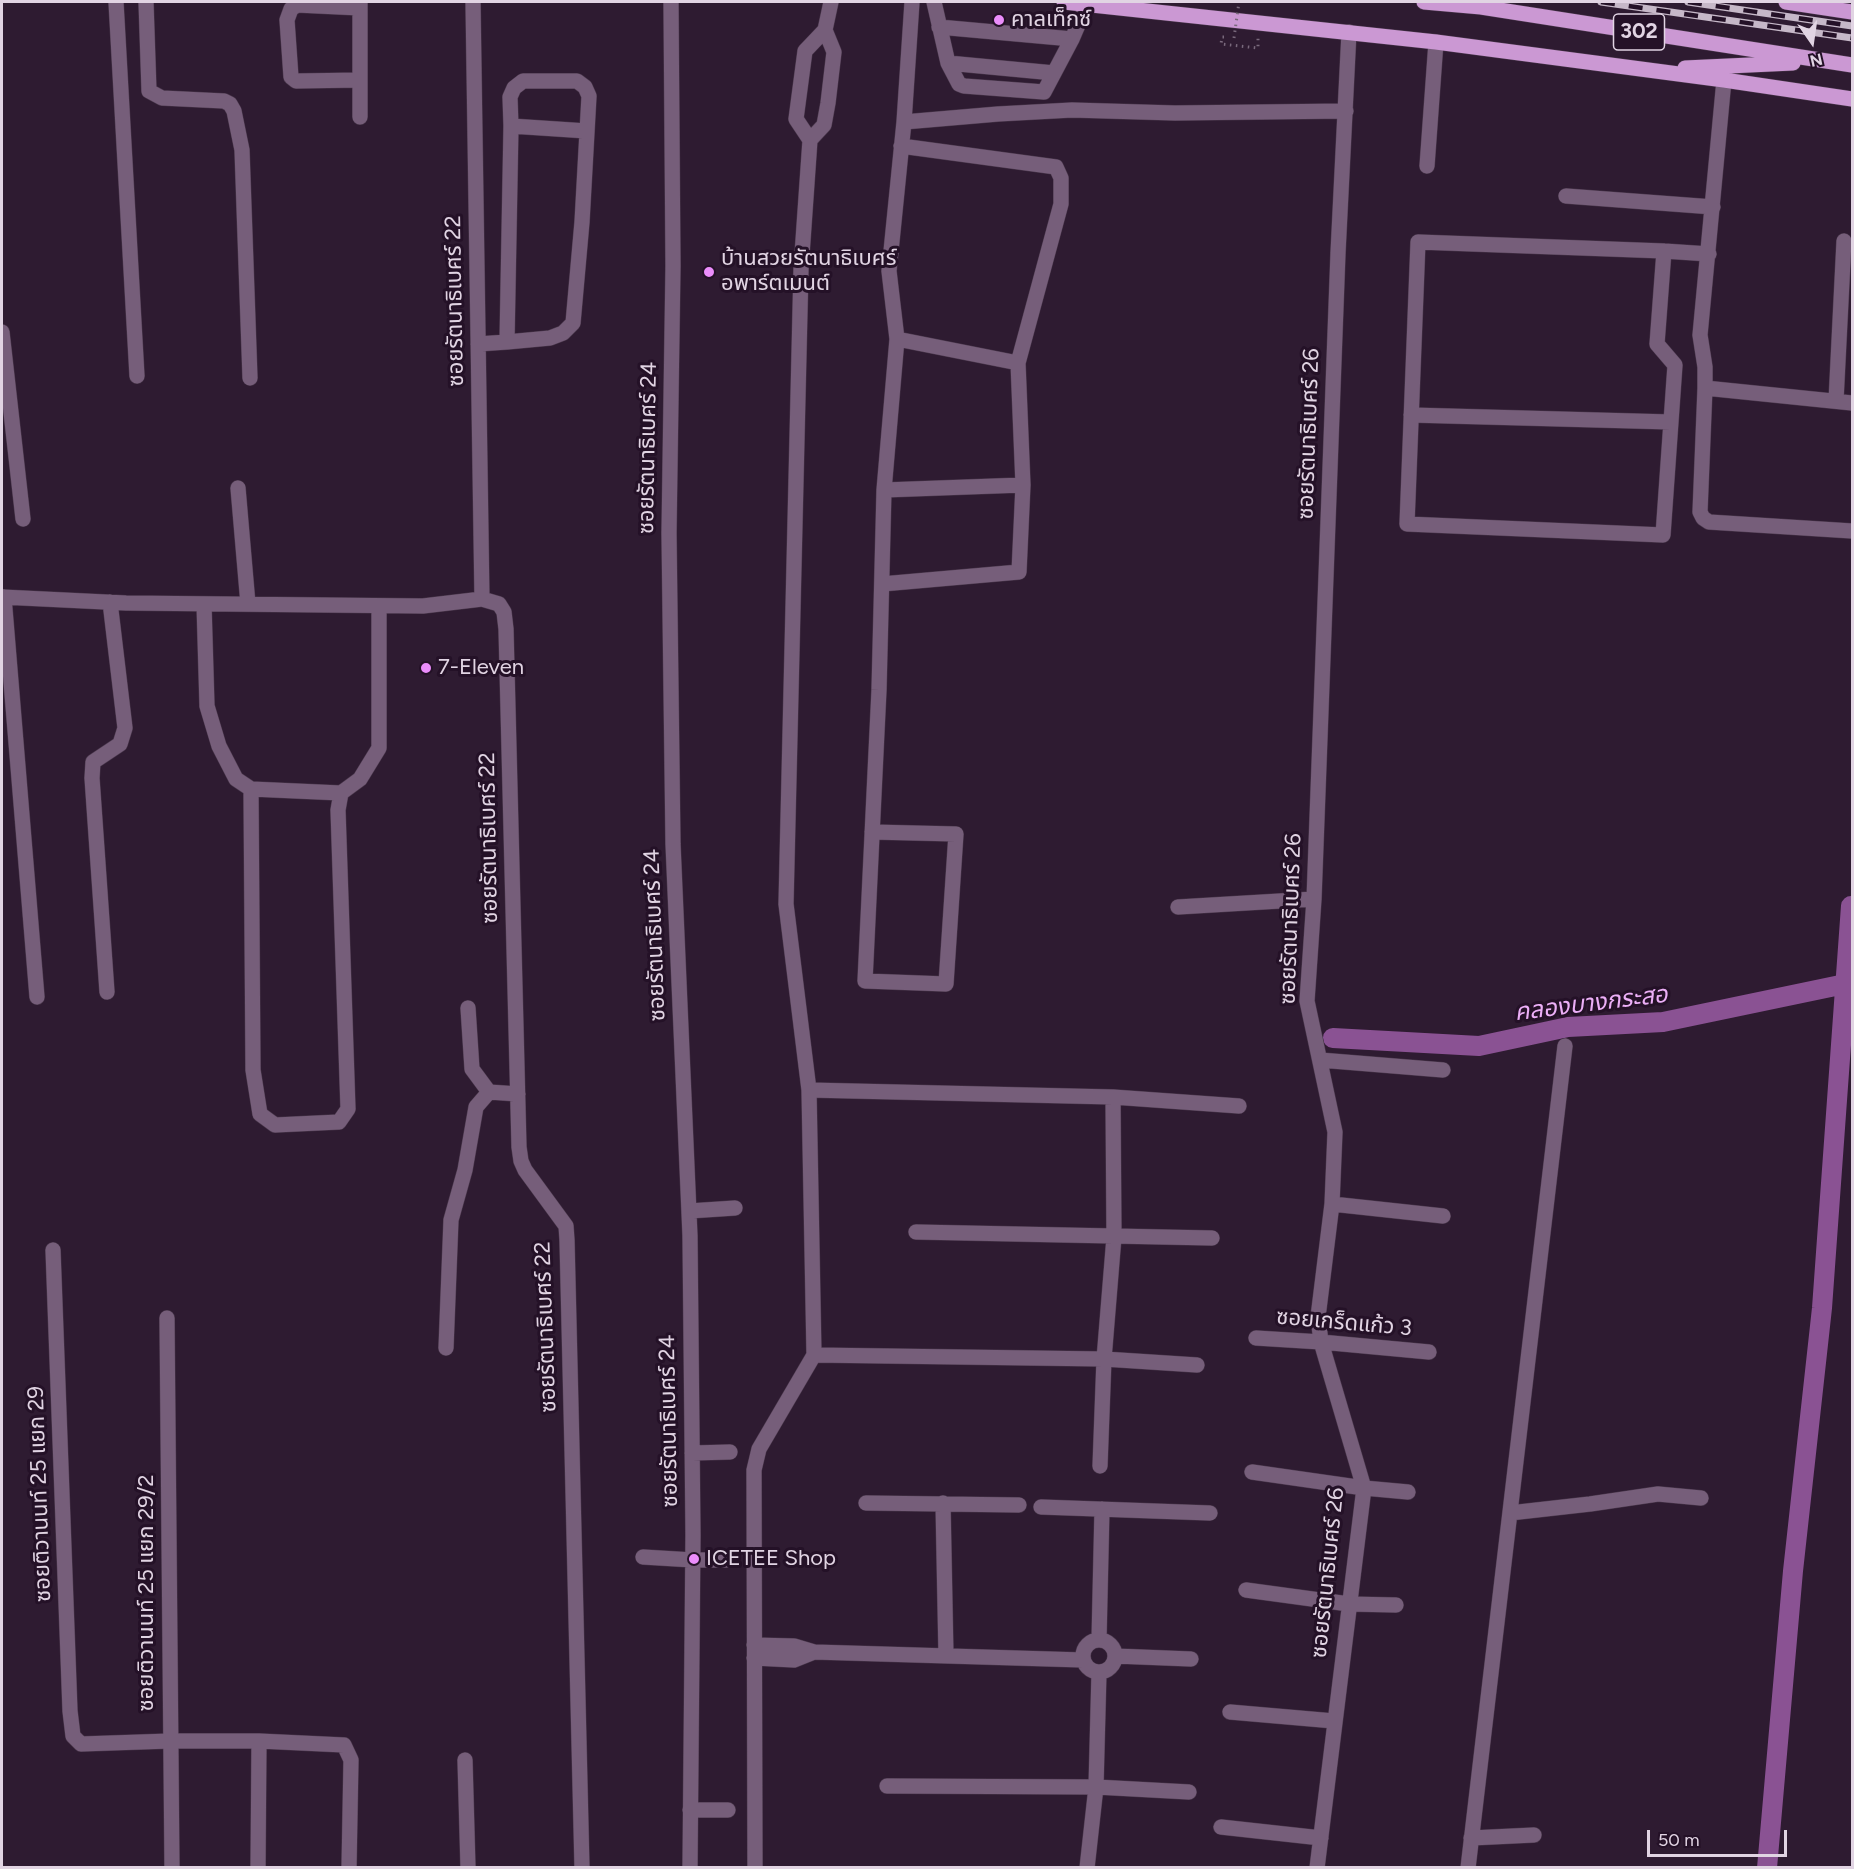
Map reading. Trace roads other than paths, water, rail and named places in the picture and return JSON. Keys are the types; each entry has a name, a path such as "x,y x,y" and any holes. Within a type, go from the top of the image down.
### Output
{"main road":[{"name":"302","path":"1064,2 1436,42 1852,99"},
{"name":"302","path":"1424,2 1481,7 1852,65"},
{"path":"1786,2 1852,12"},
{"path":"1648,70 1826,61"}],"street":[{"path":"116,2 137,376"},
{"path":"146,2 149,91 162,98 224,101 230,104 234,111 242,150 250,378"},
{"name":"ซอยรัตนาธิเบศร์ 22","path":"473,2 482,599 499,604 504,612 506,629 521,1161 566,1227 582,1868"},
{"name":"ซอยรัตนาธิเบศร์ 24","path":"671,2 673,266 669,545 673,844 689,1211 693,1560 690,1868"},
{"path":"755,1868 754,1470 759,1449 814,1355 809,1090 786,904 801,270 810,140 796,119 805,51 825,30 831,2"},
{"path":"872,832 956,834 946,984 865,981 872,832 879,690 884,490 897,339 889,271 904,122 912,2"},
{"path":"934,2 948,63 955,80 964,87 1044,92 1072,39 1087,4"},
{"path":"360,80 296,81 291,77 287,20 291,9 297,5 360,5 360,80 360,117"},
{"path":"939,27 1072,39"},
{"path":"810,140 824,125 828,103 834,52 825,30"},
{"name":"ซอยรัตนาธิเบศร์ 26","path":"1317,1868 1364,1488 1322,1342 1318,1317 1332,1204 1335,1132 1307,1001 1314,899 1336,301 1349,32"},
{"path":"1427,166 1436,42"},
{"path":"948,63 1054,73"},
{"path":"1724,80 1700,335 1705,367 1700,512 1709,522 1852,531"},
{"path":"478,344 507,342 550,338 563,333 573,323 582,222 588,96 585,87 577,81 523,81 514,88 510,97 507,342"},
{"path":"904,122 1072,110 1175,113 1346,111"},
{"path":"511,126 587,131"},
{"path":"882,584 1019,572 1023,485 1018,363 1061,204 1061,178 1056,167 901,146"},
{"path":"1566,196 1713,207"},
{"path":"1664,251 1657,344 1675,365 1664,535 1407,525 1418,242 1664,251 1709,254"},
{"path":"1836,401 1844,242"},
{"path":"2,332 23,519"},
{"path":"897,339 1018,363"},
{"path":"1705,388 1852,403"},
{"path":"1411,415 1671,422"},
{"path":"884,490 1023,485"},
{"path":"238,488 248,604"},
{"path":"37,997 3,597 111,602 379,606 423,606 482,599"},
{"path":"107,992 92,778 93,762 120,744 125,728 111,602"},
{"path":"204,604 207,706 219,746 236,779 251,789 341,793 360,779 379,748 379,606"},
{"path":"251,789 253,1070 260,1114 275,1125 339,1122 348,1109 338,810 341,793"},
{"path":"1178,907 1314,899"},
{"path":"468,1008 472,1069 489,1092 518,1094"},
{"path":"1468,1868 1565,1046"},
{"path":"1320,1060 1443,1070"},
{"path":"809,1090 1113,1097 1239,1106"},
{"path":"446,1348 451,1220 465,1170 476,1107 489,1092"},
{"path":"1100,1466 1104,1359 1114,1236 1113,1097"},
{"path":"1332,1204 1443,1216"},
{"path":"689,1211 735,1208"},
{"path":"916,1232 1212,1238"},
{"name":"ซอยติวานนท์ 25 แยก 29","path":"53,1250 70,1711 73,1736 81,1744 170,1741"},
{"name":"ซอยติวานนท์ 25 แยก 29/2","path":"167,1318 172,1868"},
{"name":"ซอยเกร็ดแก้ว 3","path":"1256,1338 1429,1352"},
{"path":"814,1355 1104,1359 1197,1365"},
{"path":"692,1453 730,1452"},
{"path":"1252,1472 1408,1492"},
{"path":"1510,1513 1658,1494 1701,1498"},
{"path":"866,1503 1019,1505"},
{"path":"943,1503 946,1656"},
{"path":"1041,1507 1210,1513"},
{"path":"1099,1640 1102,1509"},
{"path":"642,1557 728,1560"},
{"path":"1246,1590 1349,1604 1396,1605"},
{"path":"1099,1640 1111,1645 1115,1656 1110,1667 1099,1672 1089,1669 1083,1660 1086,1646 1099,1640"},
{"path":"754,1652 794,1646 814,1653 1083,1660"},
{"path":"1115,1656 1191,1659"},
{"path":"1087,1868 1096,1787 1099,1672"},
{"path":"1230,1712 1334,1721"},
{"path":"170,1741 259,1741 344,1745 351,1760 349,1868"},
{"path":"258,1868 259,1741"},
{"path":"465,1760 468,1868"},
{"path":"887,1786 1096,1787 1190,1792"},
{"path":"690,1810 728,1810"},
{"path":"1221,1827 1321,1838"},
{"path":"1471,1838 1534,1835"}],"waterway":[{"path":"1767,1868 1793,1571 1822,1308 1851,906"},
{"name":"คลองบางกระสอ","path":"1333,1038 1479,1046 1568,1027 1663,1022 1845,984 1852,985"}],"railway":[{"path":"1601,2 1852,38"},
{"path":"1688,2 1852,26"}],"place":[{"name":"คาลเท็กซ์","path":"999,20"},
{"name":"บ้านสวยรัตนาธิเบศร์ อพาร์ตเมนต์","path":"709,272"},
{"name":"7-Eleven","path":"426,668"},
{"name":"ICETEE Shop","path":"694,1559"}]}
